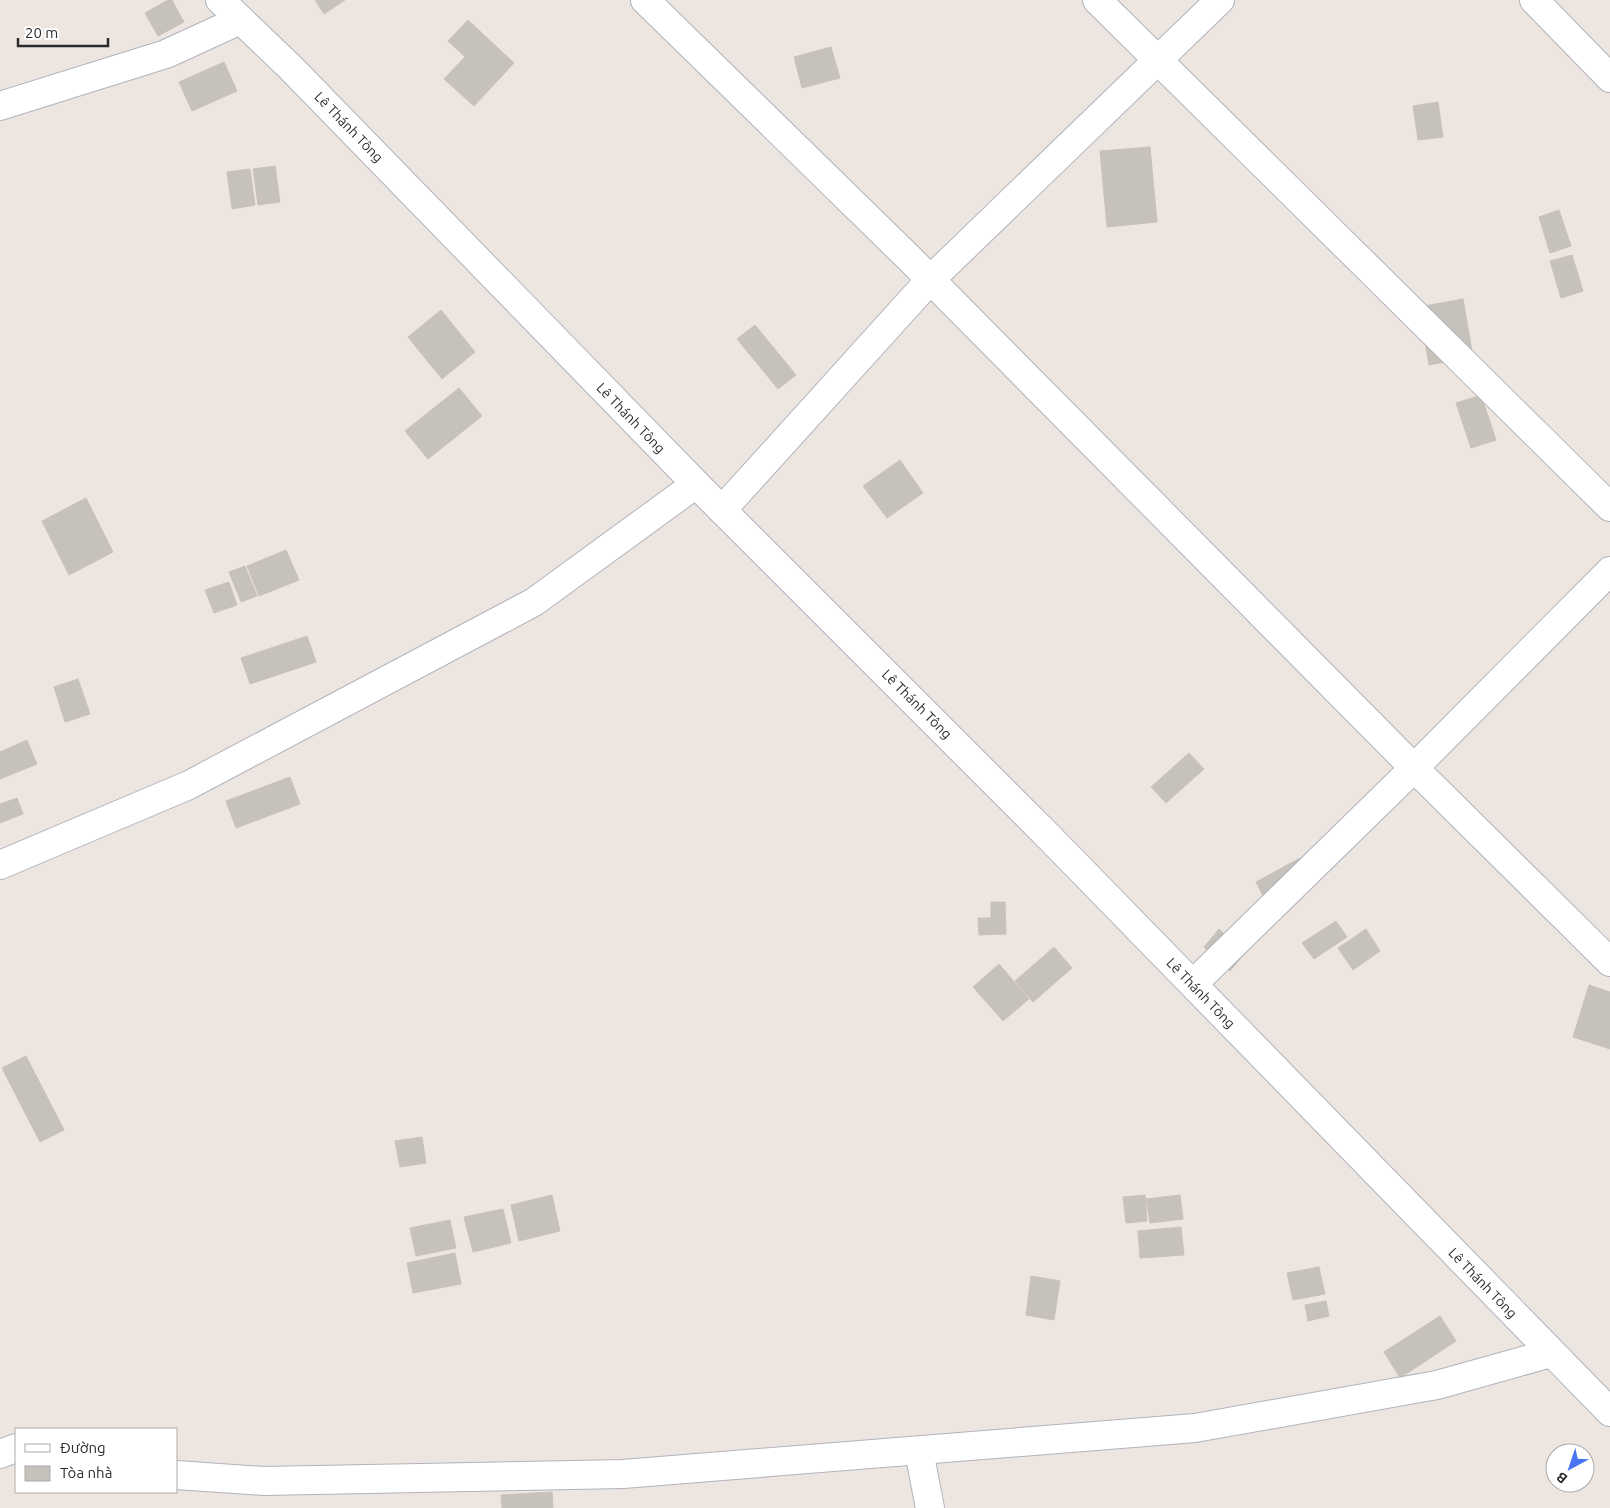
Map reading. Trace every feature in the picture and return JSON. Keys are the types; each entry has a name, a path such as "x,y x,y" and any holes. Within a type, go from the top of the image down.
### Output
{"street":[{"name":"Lê Thánh Tông","path":"220,0 298,75 696,484 1057,845 1610,1412"},
{"path":"644,0 930,280 1414,768 1610,962"},
{"path":"1097,0 1610,507"},
{"path":"722,510 930,280 1220,0"},
{"path":"1534,0 1610,78"},
{"path":"0,106 166,54 240,20"},
{"path":"0,865 189,785 534,602 696,484"},
{"path":"1193,984 1414,768 1610,571"},
{"path":"178,1475 264,1481 623,1474 1195,1428 1437,1384 1551,1353"},
{"path":"0,1454 15,1448"},
{"path":"919,1450 930,1508"}],"building":[{"path":"168,0 172,0 184,22 158,36 145,13"},
{"path":"315,0 345,0 324,14"},
{"path":"468,20 514,63 474,106 444,79 465,57 448,41"},
{"path":"831,47 840,78 802,88 794,57"},
{"path":"224,62 237,91 192,111 179,82"},
{"path":"1438,102 1443,137 1418,140 1413,106"},
{"path":"1150,147 1157,222 1107,227 1100,151"},
{"path":"275,166 280,202 258,205 253,169"},
{"path":"250,169 255,205 232,209 227,172"},
{"path":"1559,210 1571,246 1550,253 1539,217"},
{"path":"1572,255 1583,291 1561,298 1550,261"},
{"path":"1463,299 1473,357 1429,365 1419,307"},
{"path":"441,310 475,352 442,379 408,337"},
{"path":"755,325 796,375 778,389 737,339"},
{"path":"459,388 482,416 428,459 405,431"},
{"path":"1481,395 1496,440 1471,448 1456,403"},
{"path":"900,460 923,493 887,518 863,486"},
{"path":"86,498 113,552 69,575 42,521"},
{"path":"286,550 299,580 259,596 247,566"},
{"path":"245,566 257,596 241,602 229,572"},
{"path":"229,582 237,605 214,613 205,590"},
{"path":"307,636 316,662 250,684 241,658"},
{"path":"78,679 90,714 65,722 54,687"},
{"path":"27,740 37,764 0,779 0,752"},
{"path":"1189,753 1204,769 1166,803 1151,787"},
{"path":"290,777 300,804 236,828 226,801"},
{"path":"17,798 23,814 0,823 0,804"},
{"path":"1300,858 1314,882 1268,906 1256,882"},
{"path":"991,902 1005,902 1006,934 979,935 978,918 991,918"},
{"path":"1336,921 1347,937 1314,959 1302,943"},
{"path":"1219,929 1245,953 1230,971 1204,947"},
{"path":"1366,929 1380,951 1353,970 1338,948"},
{"path":"1054,947 1072,968 1033,1002 1015,981"},
{"path":"999,964 1029,999 1003,1021 973,987"},
{"path":"1589,985 1610,992 1610,1049 1573,1037"},
{"path":"26,1056 64,1130 40,1142 2,1068"},
{"path":"422,1137 426,1163 400,1167 395,1141"},
{"path":"552,1195 560,1231 519,1241 511,1205"},
{"path":"1145,1195 1147,1221 1126,1223 1123,1197"},
{"path":"1180,1195 1183,1219 1150,1223 1146,1199"},
{"path":"503,1209 511,1243 473,1252 464,1217"},
{"path":"450,1220 456,1248 416,1256 410,1228"},
{"path":"1181,1227 1184,1255 1140,1258 1138,1231"},
{"path":"455,1253 461,1284 413,1293 407,1263"},
{"path":"1319,1267 1325,1294 1293,1300 1287,1273"},
{"path":"1031,1276 1060,1281 1054,1320 1026,1315"},
{"path":"1326,1301 1329,1316 1308,1321 1305,1305"},
{"path":"1440,1316 1456,1341 1400,1378 1384,1352"},
{"path":"552,1492 553,1508 502,1508 501,1495"}]}
